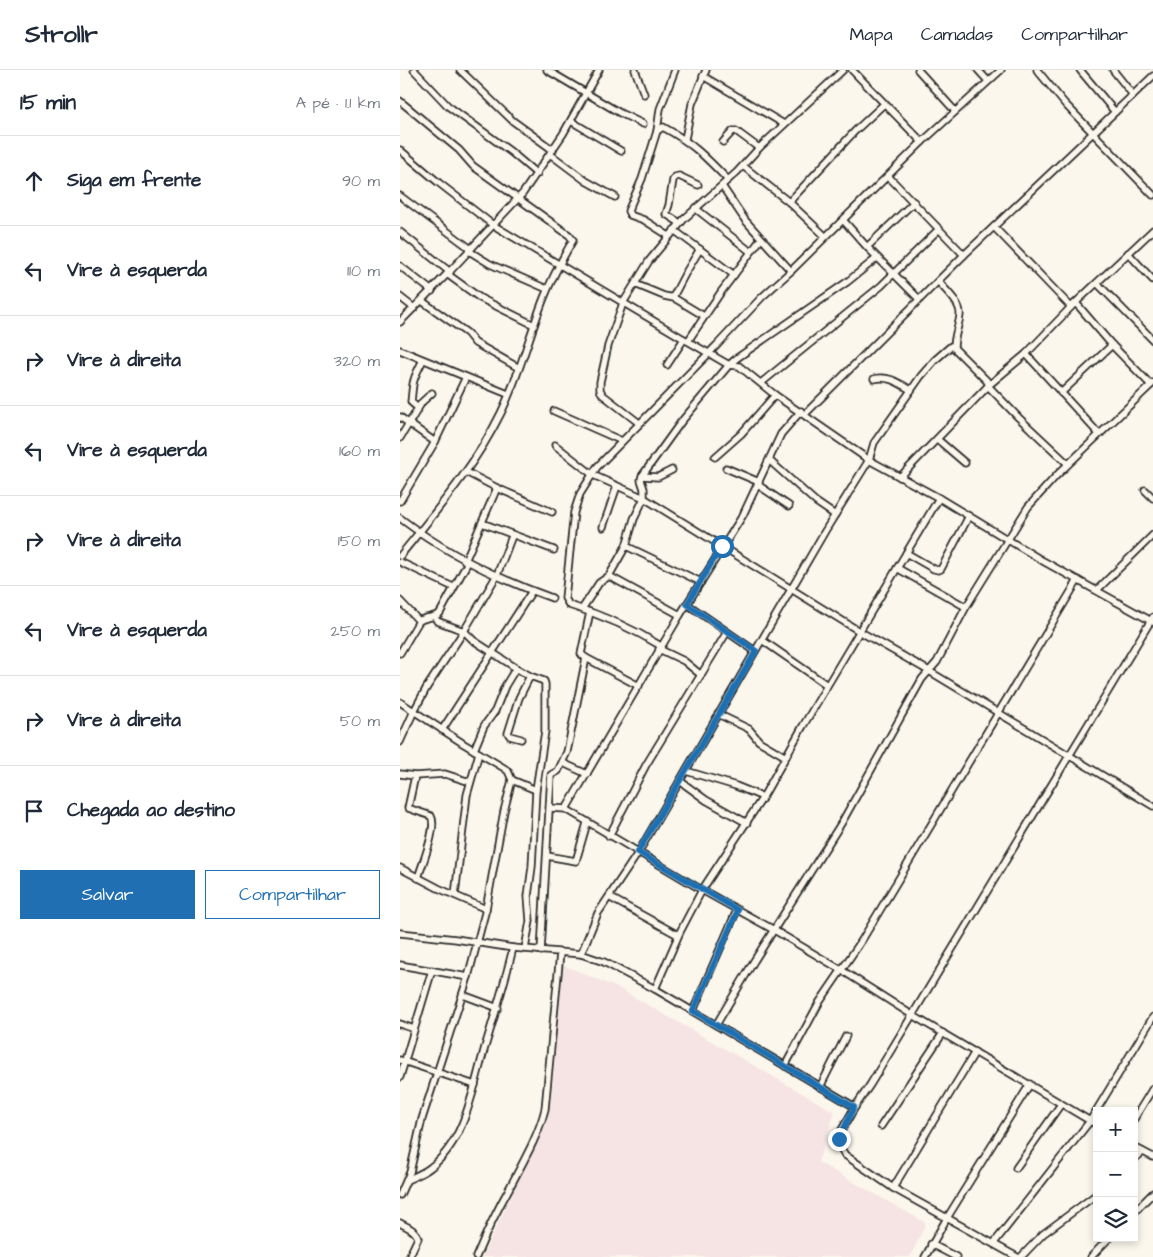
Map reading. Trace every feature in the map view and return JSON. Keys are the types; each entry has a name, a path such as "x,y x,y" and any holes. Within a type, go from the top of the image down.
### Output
{"street":[{"path":"414,70 448,106 511,152 536,174"},
{"path":"460,70 513,121 586,180 615,197"},
{"path":"547,70 629,118 643,124"},
{"path":"400,322 449,273 518,198 571,121 599,70"},
{"path":"635,70 644,94"},
{"path":"669,236 644,220 630,215 628,212 642,179 657,130 660,109 675,70"},
{"path":"639,423 603,395 600,390 608,346 623,303 649,261 680,223 722,186 759,148 842,70"},
{"path":"852,70 922,142"},
{"path":"918,70 955,111"},
{"path":"978,70 988,82"},
{"path":"701,675 684,661 660,648 634,630 569,605 565,598 574,512 580,494 597,467 762,297 791,271 922,142 1001,70"},
{"path":"1037,70 1065,104 1153,196"},
{"path":"1080,70 1115,112"},
{"path":"1112,70 1133,95"},
{"path":"684,139 692,104 704,72 784,124"},
{"path":"566,809 660,648 743,515 782,434 964,255 1153,76"},
{"path":"400,101 459,150 474,166 573,240 547,289 502,411 466,472 400,556"},
{"path":"790,202 884,104"},
{"path":"571,121 621,151"},
{"path":"657,130 663,127 684,139 700,151 728,180"},
{"path":"722,142 733,131 736,131 759,148"},
{"path":"400,150 494,225 708,353 729,364 739,366 869,460 939,498 1078,580 1152,620 1106,691 1070,756 854,1107 840,1133 839,1145 848,1158 894,1188 1019,1257 1043,1234 1093,1197"},
{"path":"743,166 790,202 825,236"},
{"path":"680,223 666,214 673,180 678,176 698,185"},
{"path":"888,176 964,255"},
{"path":"722,186 731,201 761,239 791,271"},
{"path":"400,196 490,264 547,289"},
{"path":"866,248 914,202"},
{"path":"695,208 751,252"},
{"path":"843,220 866,248 919,299"},
{"path":"716,1025 842,822 922,679 936,662 966,607 1028,507 1068,464 1152,384 994,227"},
{"path":"761,383 893,275 939,229"},
{"path":"674,230 734,275"},
{"path":"900,477 989,385 1026,354 1074,305 1153,230"},
{"path":"400,232 480,298 534,325"},
{"path":"667,365 761,239"},
{"path":"674,298 685,274 700,249"},
{"path":"1128,253 1153,280"},
{"path":"582,609 600,583 609,576 626,546 634,519 644,498 642,476 675,429 729,364 847,282 877,258"},
{"path":"400,266 432,290"},
{"path":"938,281 960,309 960,316 954,335 954,348"},
{"path":"1097,283 1153,340"},
{"path":"635,284 674,298 704,316"},
{"path":"400,297 414,308"},
{"path":"422,301 467,333 475,343 519,368"},
{"path":"1061,393 1112,345"},
{"path":"581,954 598,913 638,852 869,460 874,443 895,416 910,390 936,360 951,346 954,348 987,381 1019,418 1068,464"},
{"path":"400,350 508,394"},
{"path":"1026,354 1099,434"},
{"path":"418,408 411,402 411,399 414,381 423,360"},
{"path":"400,501 435,442 466,376"},
{"path":"874,379 886,378 893,380 910,390"},
{"path":"400,438 418,408 432,393"},
{"path":"715,457 741,434 776,394"},
{"path":"554,411 622,441"},
{"path":"400,417 435,442"},
{"path":"937,439 965,463"},
{"path":"555,445 593,475 644,498 859,631 1153,806"},
{"path":"770,461 816,502 835,515"},
{"path":"726,468 759,483 789,506"},
{"path":"642,476 658,477 672,470"},
{"path":"466,472 552,512"},
{"path":"603,527 617,486"},
{"path":"400,653 419,621 424,618 435,617 440,613 467,562 497,488"},
{"path":"1145,490 1153,498"},
{"path":"655,989 678,935 702,890 763,797 827,685 939,498"},
{"path":"906,553 934,569 941,569 969,516"},
{"path":"400,518 467,562 552,598"},
{"path":"482,523 512,536 554,550"},
{"path":"1097,590 1153,535"},
{"path":"400,742 427,686 464,631 497,575 512,536"},
{"path":"626,546 701,582"},
{"path":"400,562 453,587"},
{"path":"897,568 966,607"},
{"path":"609,576 680,615"},
{"path":"785,1066 822,999 843,971 1078,580"},
{"path":"442,730 532,591"},
{"path":"400,601 419,621"},
{"path":"687,604 756,651"},
{"path":"590,612 580,653 639,686"},
{"path":"435,617 437,621 464,631 473,640 516,668 544,681 546,684 545,731 536,790 532,867 528,896 530,921 527,950"},
{"path":"608,836 650,758 727,632"},
{"path":"762,640 827,685"},
{"path":"539,951 547,856 551,775 558,772 567,752 586,658"},
{"path":"455,895 467,795 477,751 484,726 496,711 505,686 516,668"},
{"path":"521,740 510,736 508,733 519,698 530,676"},
{"path":"400,702 504,768 512,780 536,790"},
{"path":"718,714 749,729 759,741 786,757"},
{"path":"563,763 587,774"},
{"path":"686,771 736,786 763,797"},
{"path":"400,774 415,776 445,774 470,782"},
{"path":"415,776 408,808 431,816 433,820 431,836 418,878"},
{"path":"400,1195 407,1180 422,1119 468,977 486,909 504,811 512,780"},
{"path":"680,781 706,800 747,823"},
{"path":"550,808 566,809 608,836 843,971 912,1015 1093,1123"},
{"path":"547,856 576,861 586,823"},
{"path":"400,868 486,909"},
{"path":"609,897 678,935"},
{"path":"693,1011 738,910"},
{"path":"400,933 527,950 581,954 604,962 693,1011 854,1107"},
{"path":"407,1180 430,1168 451,1144 460,1127 475,1085 498,1008 513,948"},
{"path":"476,1257 494,1216 527,1155 539,1129 545,1109 560,953"},
{"path":"400,965 468,977"},
{"path":"400,1077 402,1061 432,970"},
{"path":"463,995 498,1008"},
{"path":"994,1243 1090,1121 1153,1017"},
{"path":"400,1024 414,1029"},
{"path":"881,1126 943,1033"},
{"path":"820,1087 846,1036"},
{"path":"894,1188 976,1052"},
{"path":"402,1061 475,1085"},
{"path":"927,1256 931,1244 1030,1084"},
{"path":"1138,1112 1153,1088"},
{"path":"1016,1168 1062,1104"},
{"path":"1138,1149 1153,1157"},
{"path":"1138,1156 1143,1152"},
{"path":"1138,1208 1153,1193"},
{"path":"400,1224 417,1233 418,1238 409,1257"},
{"path":"1092,1257 1105,1242"},
{"path":"931,1244 956,1257"}],"shaded area":[{"path":"563,965 620,989 835,1112 818,1162 926,1223 910,1257 482,1257 546,1123 552,1092"}],"route":[{"path":"722,546 687,604 756,651 638,852 738,910 693,1011 854,1107 840,1133 839,1139"}]}
